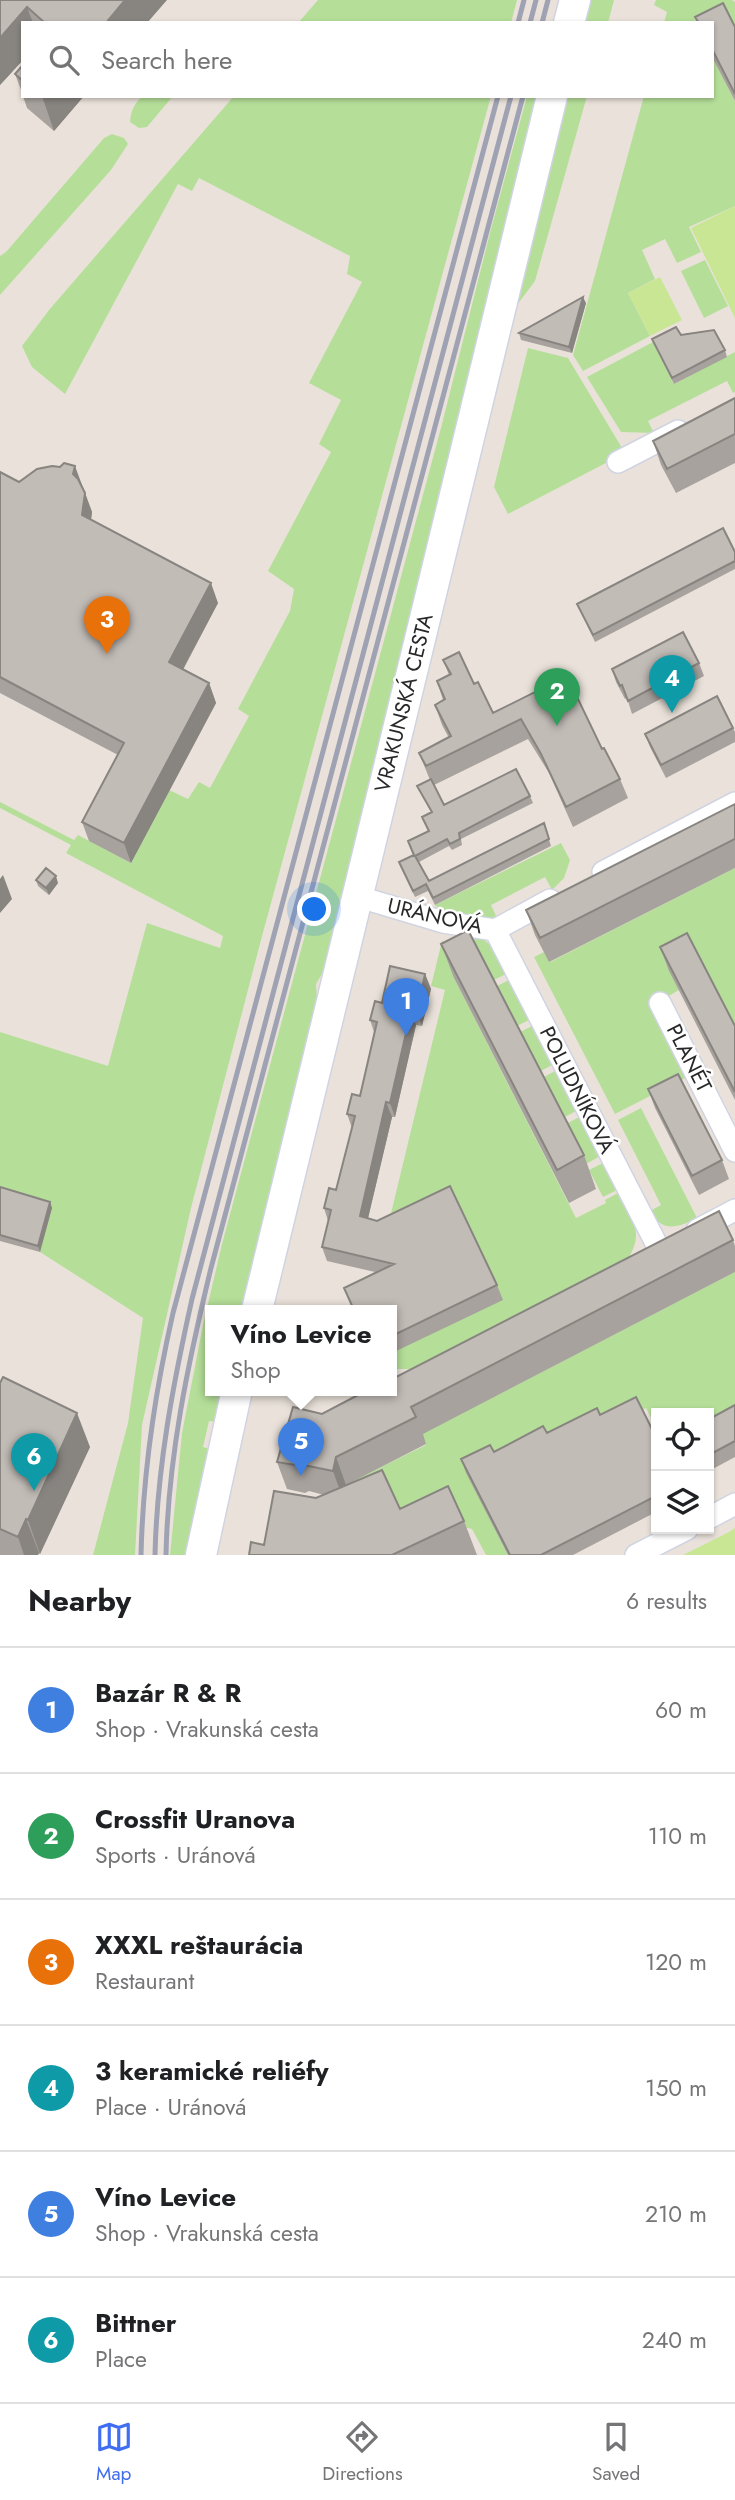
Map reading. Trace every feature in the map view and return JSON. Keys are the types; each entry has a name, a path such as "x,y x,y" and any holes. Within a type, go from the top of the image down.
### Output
{"main road":[{"path":"570,21 575,0"},
{"name":"VRAKUNSKÁ CESTA","path":"258,1305 551,98"},
{"path":"201,1555 236,1396"}],"street":[{"path":"618,462 695,422"},
{"path":"586,881 735,803"},
{"name":"URÁNOVÁ","path":"356,897 443,922 495,930 567,891"},
{"name":"POLUDNÍKOVÁ","path":"495,930 659,1249"},
{"name":"PLANÉT","path":"660,1003 735,1152"},
{"path":"640,1259 735,1210"},
{"path":"714,1515 735,1504"},
{"path":"636,1555 677,1534"}],"green space":[{"path":"318,0 517,0 512,21 300,21"},
{"path":"583,0 614,0 609,21 578,21"},
{"path":"656,0 732,0 735,2 735,34 714,24 714,21 665,21 667,12 654,5"},
{"path":"714,61 735,101 735,206 689,227 701,252 677,263 665,239 642,250 655,279 628,293 650,336 583,371 573,355 643,98 714,98"},
{"path":"140,98 171,98 147,127 139,128 130,122 133,108"},
{"path":"232,98 490,98 261,940 191,1208 142,1425 135,1555 93,1555 128,1423 143,1318 40,1252 52,1208 0,1193 0,1032 108,1066 147,923 220,948 223,936 66,853 71,845 0,808 0,802 74,840 78,835 131,863 169,790 188,799 199,782 210,788 249,716 238,709 290,611 294,589 268,571 331,452 319,444 341,400 309,383 362,282 347,274 350,256 199,178 192,191 178,184 65,394 32,367 22,346 49,310"},
{"path":"526,98 541,98 333,955 316,984 318,1015 248,1305 208,1305 442,424"},
{"path":"560,98 586,98 535,281 517,305 511,300"},
{"path":"112,134 124,138 128,144 111,170 0,295 0,256 104,138"},
{"path":"735,206 735,318 691,228"},
{"path":"705,260 728,306 704,318 681,271"},
{"path":"660,277 682,320 650,336 628,293"},
{"path":"653,342 674,384 735,352 735,392 733,393 727,381 648,421 654,433 621,432 587,377"},
{"path":"528,348 568,358 625,453 508,514 494,487"},
{"path":"561,843 570,860 564,878 552,890 545,877 491,905 497,918 486,923 441,911 435,905"},
{"path":"735,868 735,1034 670,971 679,990 662,1000 691,1075 615,1114 534,957 544,952 550,962"},
{"path":"476,936 482,938 499,956 508,973 490,982 454,978 576,1218 606,1203 605,1200 620,1192 635,1224 636,1240 629,1257 417,1369 397,1369 397,1350 409,1344 386,1234 445,990 431,986 442,941 471,949"},
{"path":"511,979 531,1019 515,1027 495,987"},
{"path":"534,1025 554,1064 539,1072 518,1033"},
{"path":"557,1070 578,1110 563,1118 542,1078"},
{"path":"641,1108 697,1218 677,1226 665,1226 650,1211 661,1205 618,1120"},
{"path":"581,1116 602,1155 586,1164 566,1124"},
{"path":"605,1162 619,1189 603,1197 589,1170"},
{"path":"735,1272 735,1422 714,1432 714,1408 651,1408 651,1418 646,1408 627,1418 467,1473 508,1555 486,1555 472,1529 343,1499 350,1469 363,1476 426,1445 420,1433"},
{"path":"205,1316 205,1396 222,1396 216,1422 209,1421 203,1447 210,1449 188,1555 170,1555 182,1433"},
{"path":"735,1528 735,1555 683,1555 729,1532"}],"building":[{"path":"0,0 125,0 108,21 43,21 27,7 0,38"},
{"path":"723,3 735,27 735,94 714,53 714,21 698,21 695,17"},
{"path":"21,67 21,79 15,74"},
{"path":"583,297 569,347 519,333"},
{"path":"676,327 681,335 714,330 725,350 672,378 652,339"},
{"path":"735,398 735,434 667,469 653,441"},
{"path":"64,463 75,466 73,474 85,493 82,515 211,583 169,662 209,683 124,843 82,822 124,743 0,677 0,472 19,482 37,469 60,467"},
{"path":"723,528 735,552 735,561 593,635 577,604"},
{"path":"683,632 699,663 628,701 612,669"},
{"path":"459,652 474,684 478,682 493,713 567,676 602,749 604,748 620,779 566,807 521,719 426,766 419,753 451,736 435,705 445,699 437,681 451,674 443,660"},
{"path":"717,696 733,728 661,765 645,734"},
{"path":"516,769 530,796 459,833 460,839 450,844 447,839 415,856 429,881 544,823 549,839 433,898 426,884 413,891 399,862 414,855 408,841 429,831 422,817 432,812 417,786 431,779 444,805"},
{"path":"735,804 735,839 540,938 526,910"},
{"path":"46,868 56,876 46,888 36,880"},
{"path":"468,930 584,1155 557,1170 441,944"},
{"path":"687,933 735,1026 735,1092 660,947"},
{"path":"390,966 425,974 417,1012 411,1011 390,1103 386,1102 360,1216 377,1221 450,1186 497,1285 397,1334 397,1305 352,1305 344,1288 394,1264 322,1247 331,1210 324,1208 329,1188 336,1190 355,1116 347,1114 352,1094 360,1096 377,1022 370,1020 375,1001 382,1003"},
{"path":"678,1074 722,1160 692,1176 648,1089"},
{"path":"0,1187 50,1202 38,1246 0,1235"},
{"path":"719,1211 733,1240 411,1407 416,1417 336,1457 333,1471 277,1462 293,1407 322,1414 356,1396 397,1396 397,1376"},
{"path":"3,1377 77,1413 18,1537 0,1529 0,1383"},
{"path":"636,1397 651,1427 651,1499 541,1555 510,1555 461,1459 490,1445 494,1452 543,1426 547,1433 597,1408 600,1415"},
{"path":"735,1405 735,1441 714,1452 714,1416"},
{"path":"382,1470 400,1509 448,1486 464,1521 392,1555 249,1555 251,1542 264,1545 274,1491 316,1498"}],"railway":[{"path":"519,21 524,0"},
{"path":"531,21 536,0"},
{"path":"543,21 548,0"},
{"path":"141,1555 151,1433 173,1313 497,98"},
{"path":"155,1555 167,1426 192,1299 510,98"},
{"path":"166,1555 175,1446 211,1268 522,98"}],"place":[{"name":"XXXL reštaurácia","path":"107,654"},
{"name":"3 keramické reliéfy","path":"672,713"},
{"name":"Crossfit Uranova","path":"557,726"},
{"name":"Bazár R & R","path":"406,1036"},
{"name":"Víno Levice","path":"301,1476"},
{"name":"Bittner","path":"34,1491"}]}
